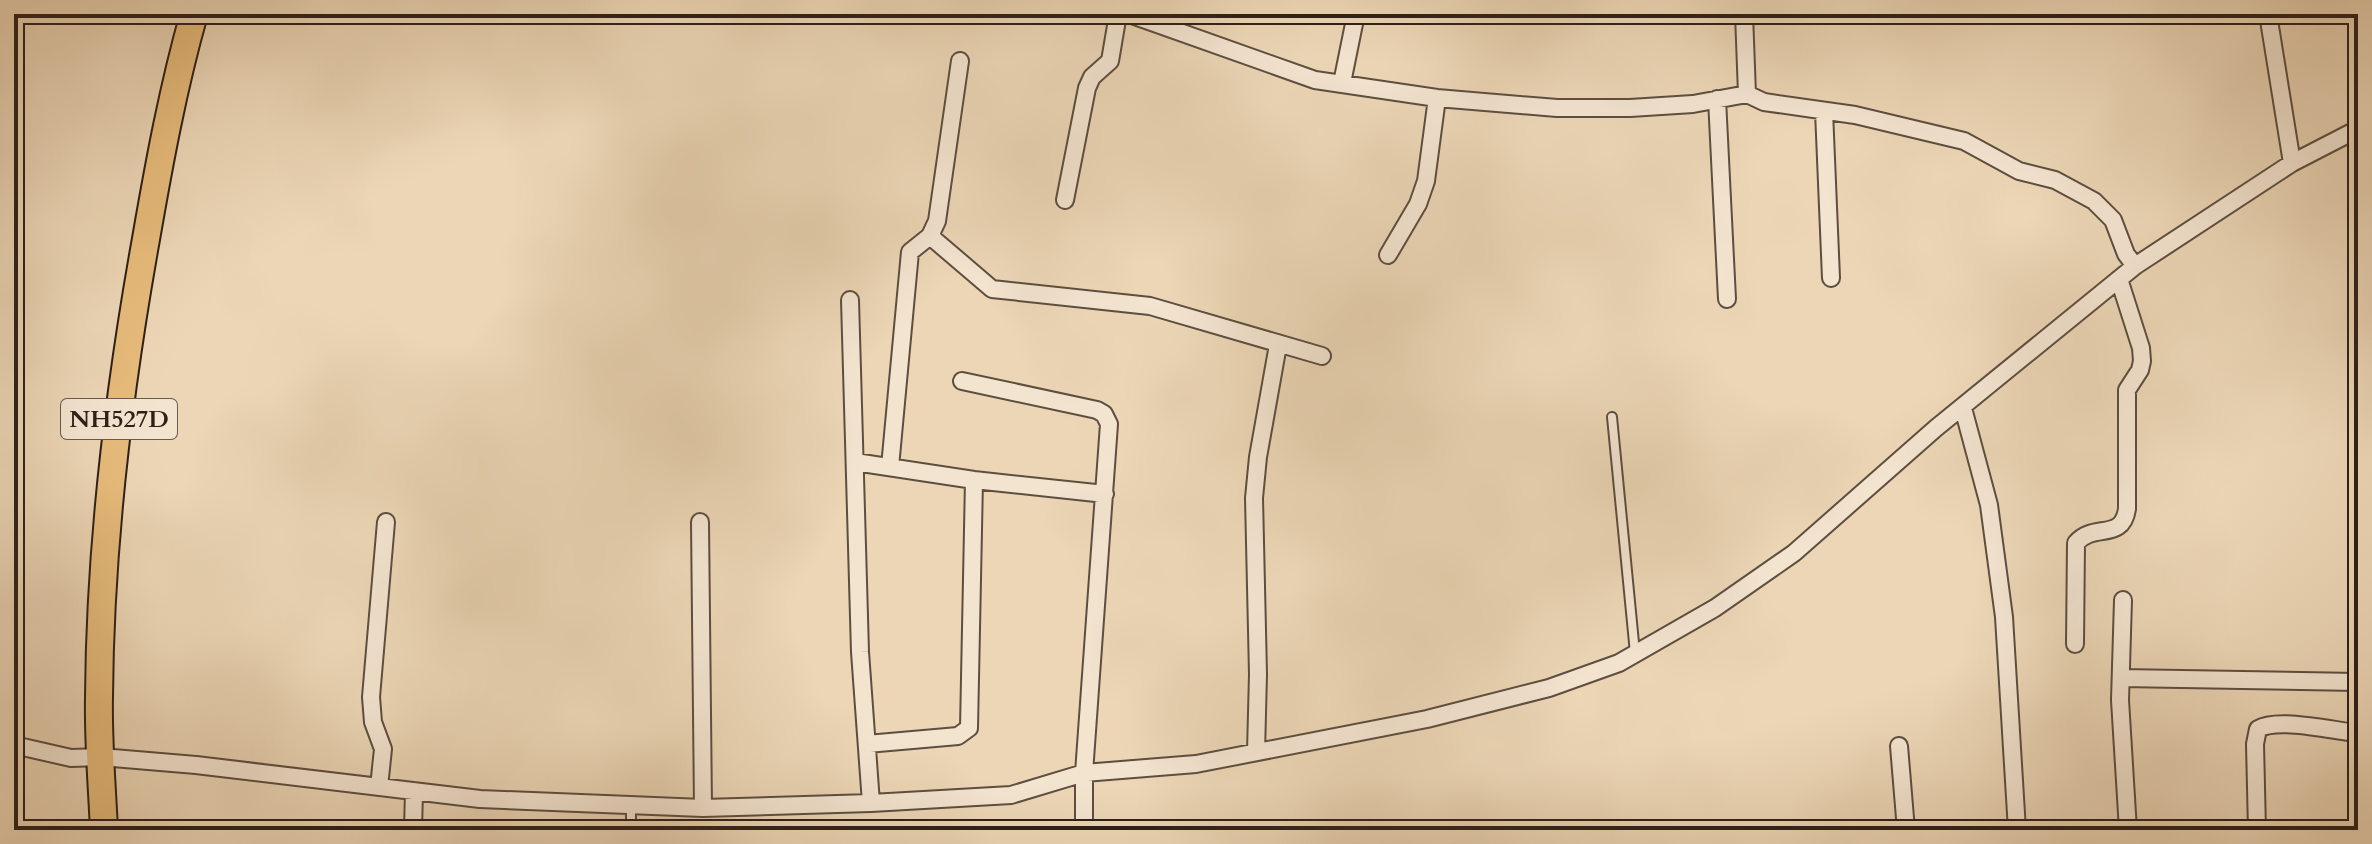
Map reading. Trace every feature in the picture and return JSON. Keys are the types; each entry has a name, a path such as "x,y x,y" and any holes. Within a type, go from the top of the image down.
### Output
{"highway":[{"name":"NH527D","path":"104,830 98,698 105,573 125,363 160,162 194,14"}],"street":[{"path":"1065,200 1087,88 1092,77 1110,61 1118,14"},
{"path":"1129,14 1315,80 1437,98 1572,108 1693,104 1747,94 1764,102 1855,115 1964,141 2019,171 2055,180 2094,201 2113,220 2126,254 2135,266"},
{"path":"1342,83 1356,14"},
{"path":"1744,14 1747,94"},
{"path":"2268,14 2292,163"},
{"path":"890,467 910,252 930,236 940,209 960,61"},
{"path":"1388,255 1418,204 1426,181 1437,98"},
{"path":"1717,99 1727,299"},
{"path":"1824,111 1831,278"},
{"path":"14,745 71,758 101,757 196,765 480,799 703,808 871,803 1011,795 1084,773 1196,764 1427,719 1549,688 1619,663 1715,608 1794,553 1936,428 2135,266 2292,163 2350,139 2358,129"},
{"path":"930,236 992,289 1150,306 1322,356"},
{"path":"2075,644 2076,543 2093,532 2118,528 2125,520 2127,509 2127,390 2142,361 2141,348 2119,279"},
{"path":"850,300 860,652 871,803"},
{"path":"1256,752 1258,674 1254,498 1258,457 1278,345"},
{"path":"962,381 1087,407 1104,414 1109,424 1084,773 1084,830"},
{"path":"1963,408 1989,505 2002,603 2017,830"},
{"path":"855,462 974,480 1105,494"},
{"path":"867,744 958,736 969,728 974,480"},
{"path":"379,787 383,749 373,722 371,697 386,522"},
{"path":"700,522 703,808"},
{"path":"2123,600 2121,678 2128,830"},
{"path":"2121,678 2358,682"},
{"path":"2257,830 2255,744 2258,729 2281,724 2358,733"},
{"path":"1899,746 1906,830"},
{"path":"413,830 414,791"}],"lane":[{"path":"1612,417 1635,654"},
{"path":"631,805 631,830"}]}
